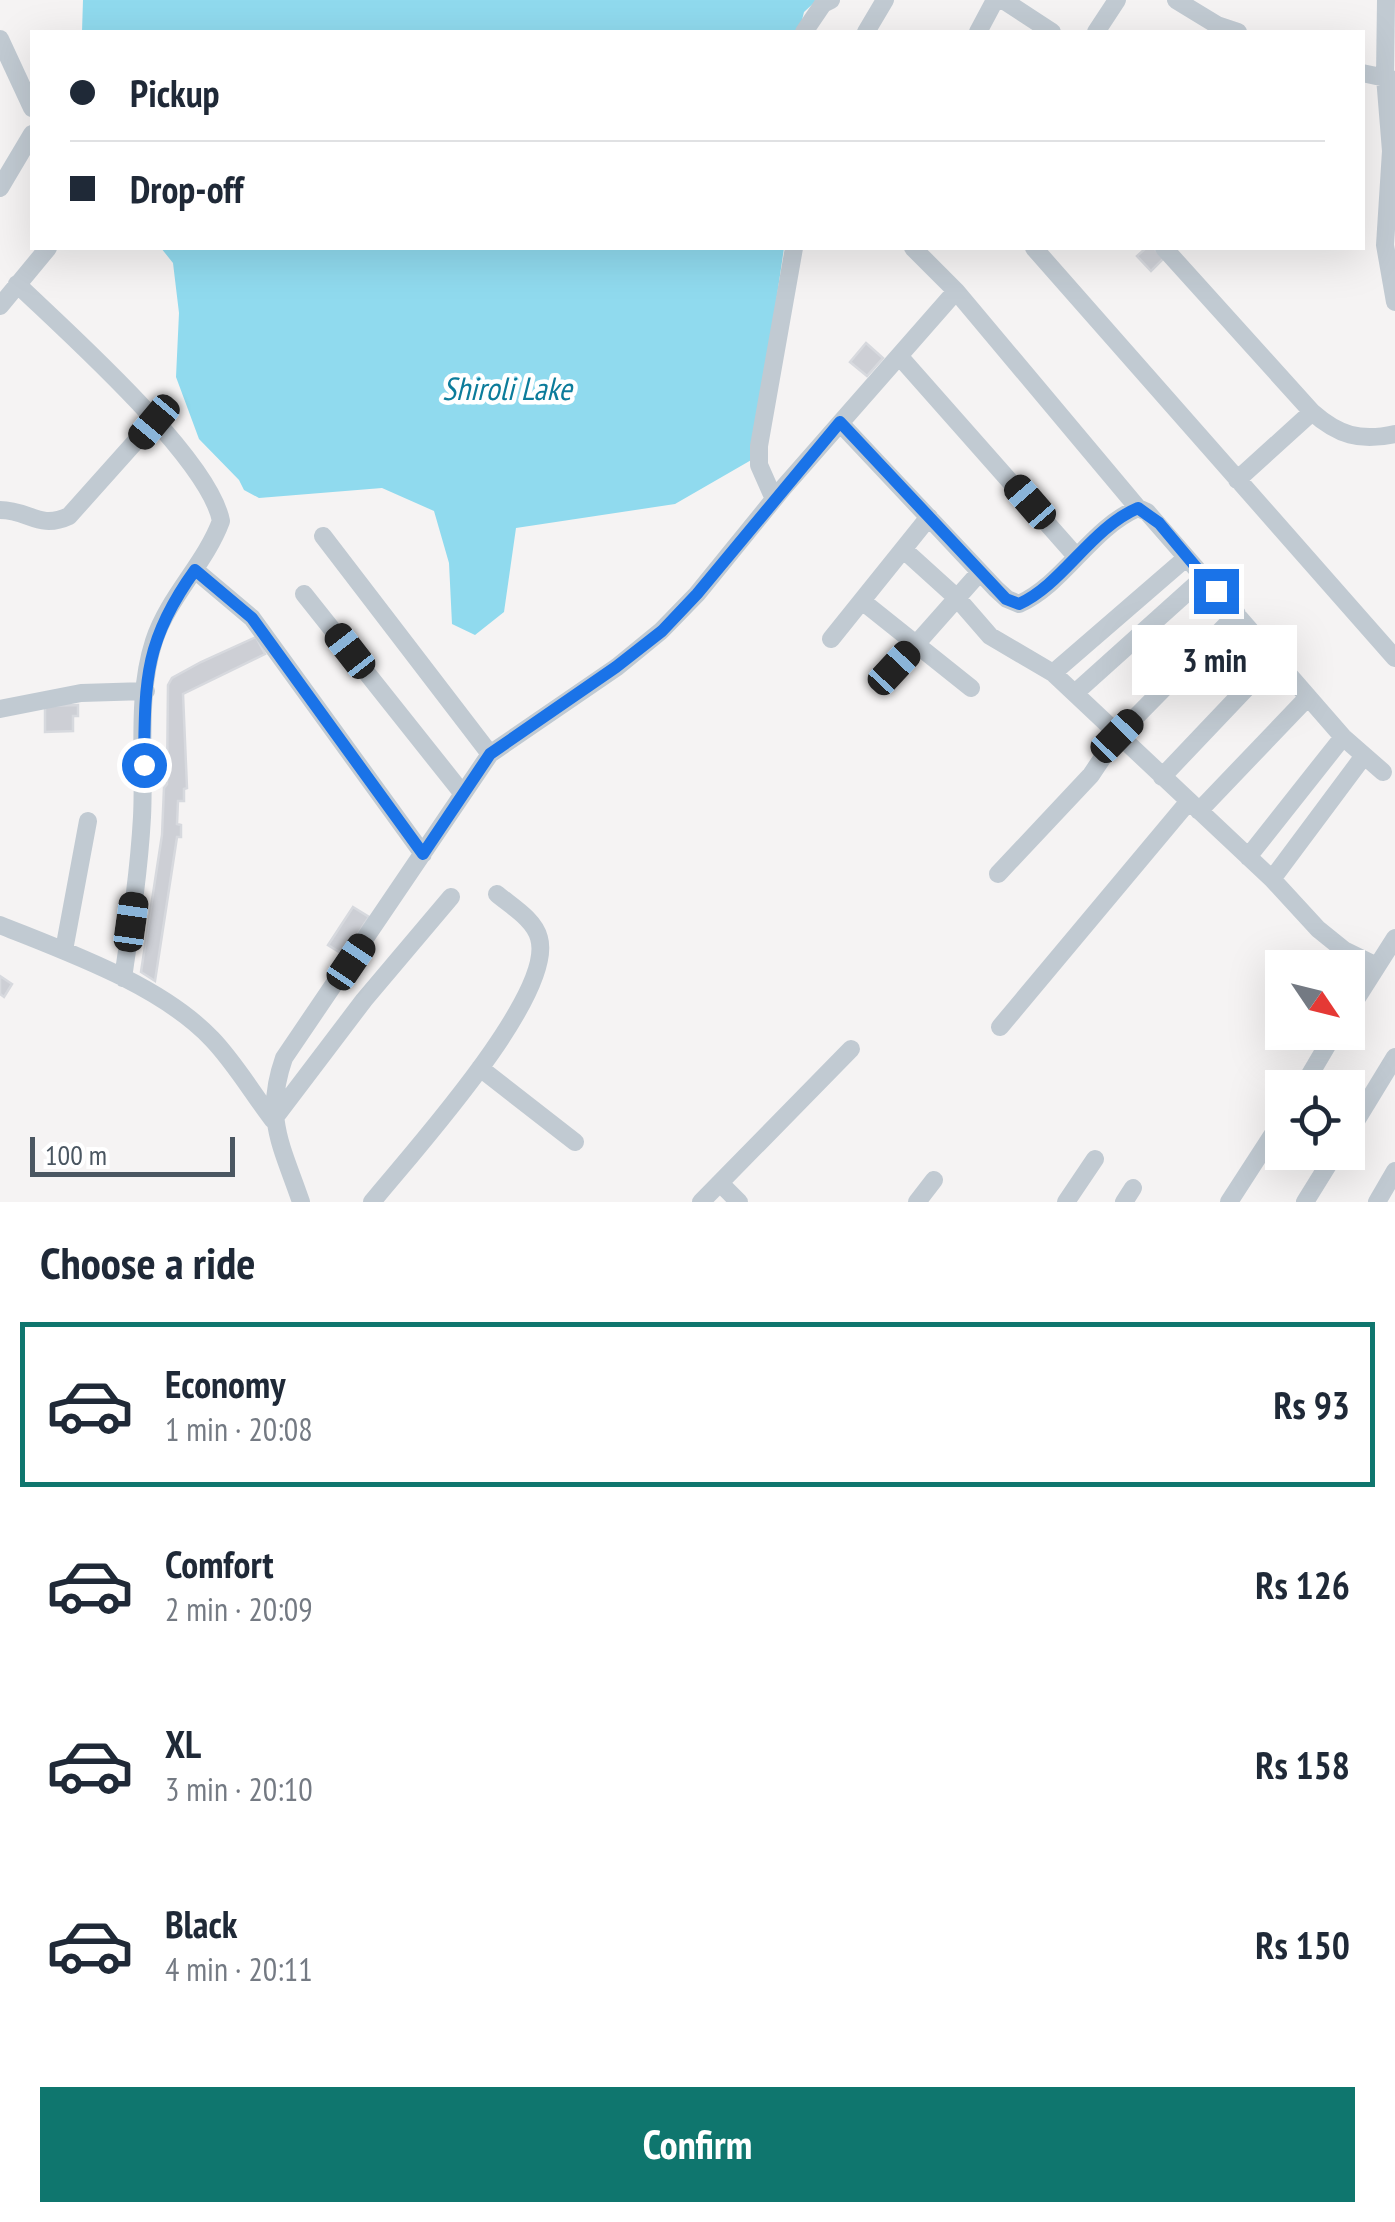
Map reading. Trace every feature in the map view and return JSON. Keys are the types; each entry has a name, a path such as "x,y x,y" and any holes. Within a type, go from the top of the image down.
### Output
{"street":[{"path":"805,30 831,0"},
{"path":"979,30 995,0"},
{"path":"1003,0 1049,30"},
{"path":"1097,30 1117,0"},
{"path":"1176,0 1232,30"},
{"path":"1386,0 1392,201 1385,245 1395,298"},
{"path":"867,30 882,1"},
{"path":"0,39 30,104"},
{"path":"1365,74 1390,78"},
{"path":"0,188 30,137"},
{"path":"0,306 46,250"},
{"path":"774,499 759,465 758,446 794,250"},
{"path":"915,250 956,291 1138,508 1159,523 1308,697 1382,772"},
{"path":"1036,250 1395,658"},
{"path":"1166,250 1312,412 1332,429 1349,437 1395,434"},
{"path":"17,284 154,422 200,476 218,506 221,521 195,570 169,605 153,644 146,691 142,817 123,978"},
{"path":"273,1120 274,1086 284,1058 490,754 662,631 956,291"},
{"path":"900,357 1076,555"},
{"path":"1237,480 1312,412"},
{"path":"0,510 41,522 69,516 154,422"},
{"path":"840,422 1006,599 1019,604 1043,589 1127,512 1138,508"},
{"path":"830,639 929,517"},
{"path":"323,536 490,754"},
{"path":"904,550 957,598 990,636 1053,673 1075,693 1272,878 1318,928 1344,950 1377,966"},
{"path":"1053,673 1186,558"},
{"path":"195,570 252,618 423,854"},
{"path":"894,668 980,572"},
{"path":"1075,693 1203,578"},
{"path":"304,594 463,794"},
{"path":"862,601 971,688"},
{"path":"998,874 1091,775 1117,736 1237,614"},
{"path":"1162,777 1275,658"},
{"path":"0,709 81,693 146,691"},
{"path":"1000,1026 1194,806 1308,697"},
{"path":"1248,856 1343,736"},
{"path":"1272,878 1363,757"},
{"path":"64,950 88,821"},
{"path":"372,1202 480,1068 528,995 540,963 539,937 526,917 496,894"},
{"path":"273,1120 364,1000 451,897"},
{"path":"2,930 64,950 123,978 211,1037 273,1120 301,1202"},
{"path":"1365,985 1395,938"},
{"path":"701,1202 851,1049"},
{"path":"1365,1106 1395,1056"},
{"path":"480,1068 575,1142"},
{"path":"1229,1202 1265,1146"},
{"path":"1066,1202 1094,1159"},
{"path":"1305,1202 1325,1170"},
{"path":"1377,1202 1395,1171"},
{"path":"917,1202 934,1180"},
{"path":"720,1183 739,1202"}],"water":[{"path":"83,0 817,0 804,12 800,30 82,30"},
{"name":"Shiroli Lake","path":"163,250 784,250 753,459 675,504 516,528 504,612 475,635 452,624 449,563 434,511 382,488 259,498 244,490 199,439 176,377 179,313 173,263"}],"building":[{"path":"1144,250 1156,250 1164,258 1151,271 1137,256"},
{"path":"866,343 883,358 867,376 850,362"},
{"path":"256,637 265,654 183,694 187,788 184,801 178,801 181,837 177,837 155,981 141,972 167,784 168,685 172,678 201,662"},
{"path":"78,705 73,731 45,732 45,706"},
{"path":"353,907 369,917 344,955 328,945"},
{"path":"0,976 12,984 4,997 0,994"}],"route":[{"path":"144,765 146,691 153,644 169,605 195,570 252,618 274,645 423,854 490,754 662,631 840,422 1006,599 1019,604 1030,599 1127,512 1138,508 1159,523 1216,591"}]}
